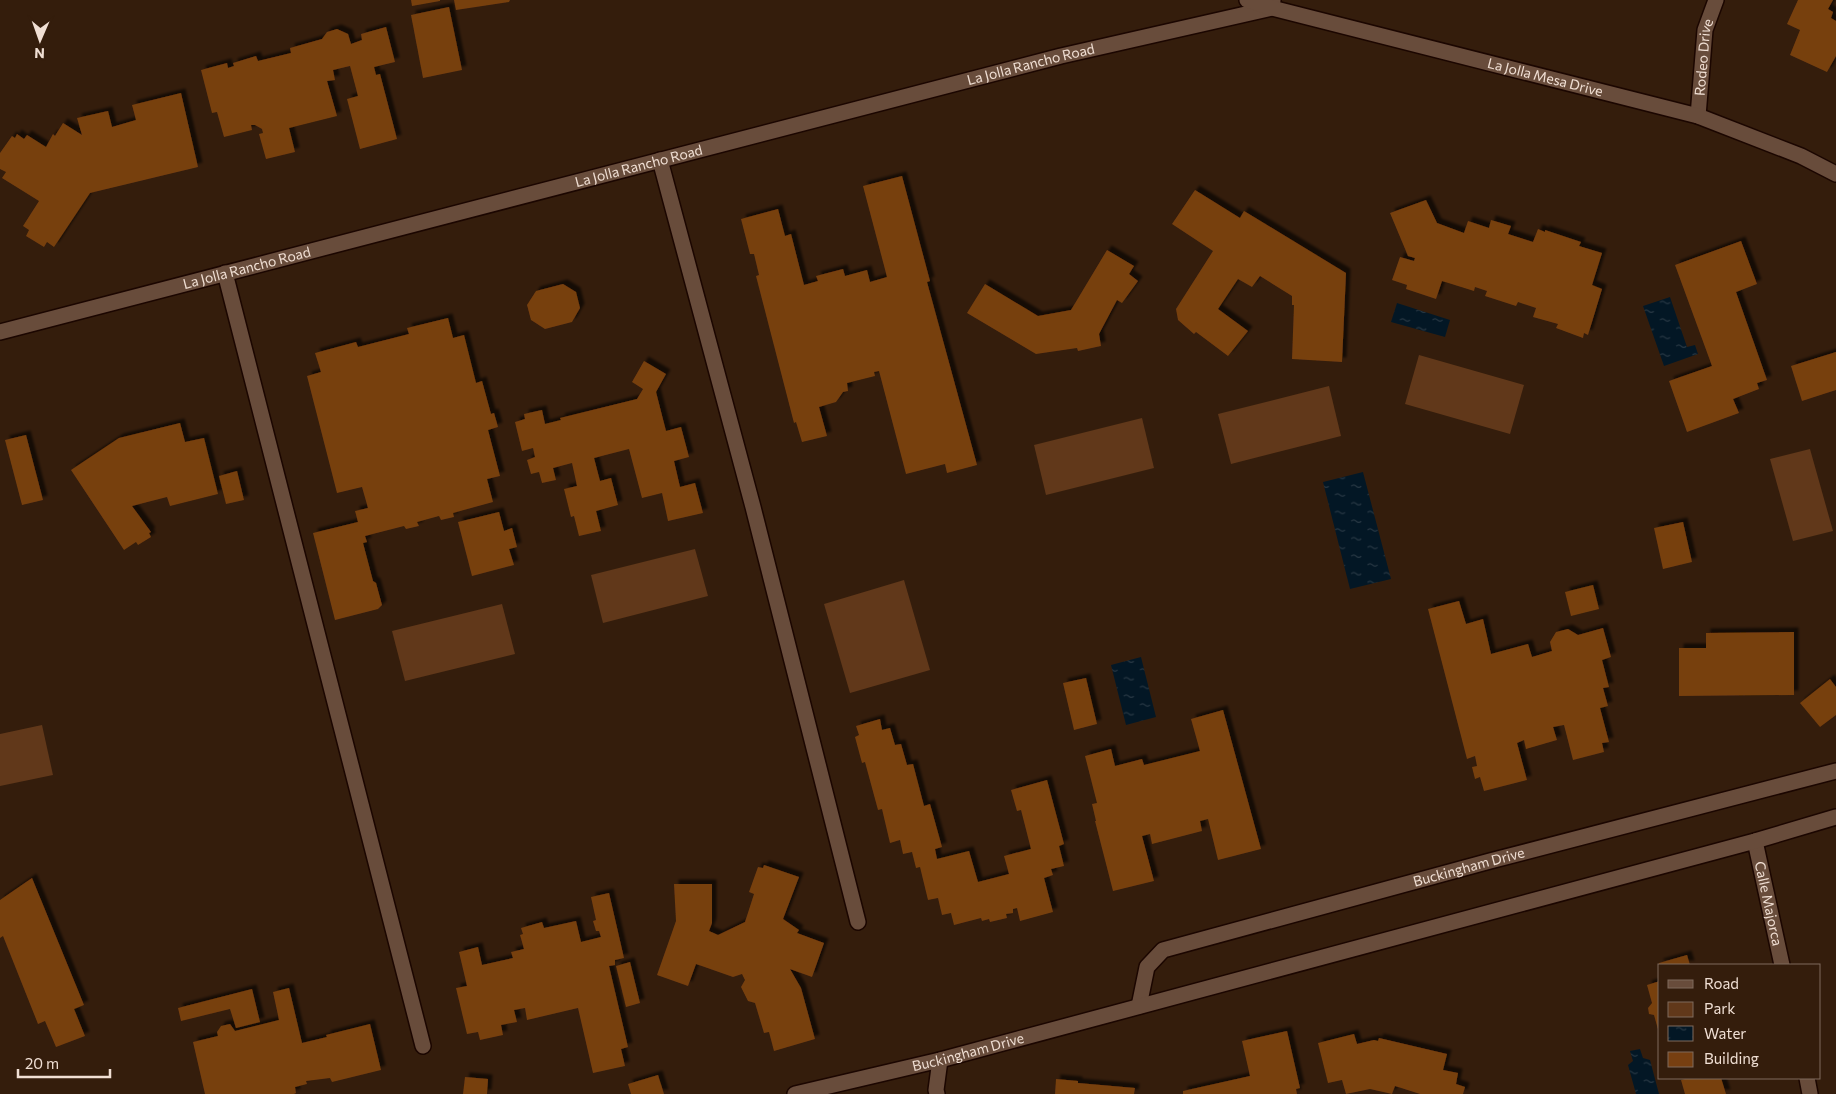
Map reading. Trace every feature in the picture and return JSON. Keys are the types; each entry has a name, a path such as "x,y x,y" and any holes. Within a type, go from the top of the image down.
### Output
{"street":[{"name":"La Jolla Mesa Drive","path":"1246,0 1273,4 1698,116 1801,156 1836,174"},
{"name":"Rodeo Drive","path":"1698,116 1705,30 1716,0"},
{"name":"La Jolla Rancho Road","path":"0,332 1061,56 1273,4"},
{"path":"660,160 753,507 858,922"},
{"path":"225,273 423,1046"},
{"name":"Buckingham Drive","path":"1139,1006 1147,967 1163,950 1490,861 1836,771"},
{"name":"Buckingham Drive","path":"795,1094 940,1060 1755,841 1836,817"},
{"name":"Calle Majorca","path":"1755,841 1782,964"},
{"path":"937,1094 940,1060"},
{"path":"1807,1079 1810,1094"}],"green space":[{"path":"1419,355 1524,385 1510,434 1405,404"},
{"path":"1329,386 1341,436 1231,464 1218,414"},
{"path":"1142,418 1154,468 1046,495 1034,445"},
{"path":"1810,449 1833,531 1793,541 1770,459"},
{"path":"695,549 708,596 603,623 591,575"},
{"path":"904,580 930,670 850,693 824,604"},
{"path":"502,604 515,654 405,681 392,631"},
{"path":"42,725 53,775 0,786 0,734"}],"water":[{"path":"1670,297 1687,347 1695,345 1698,354 1664,366 1643,306"},
{"path":"1397,303 1450,320 1445,337 1391,322"},
{"path":"1363,472 1391,579 1350,589 1323,482"},
{"path":"1141,657 1156,717 1126,725 1111,665"},
{"path":"1640,1049 1643,1058 1650,1060 1659,1094 1636,1094 1628,1065 1633,1061 1630,1051"}],"building":[{"path":"411,0 440,0 440,1 412,6"},
{"path":"454,0 510,0 509,2 456,10"},
{"path":"1798,0 1833,0 1828,9 1833,12 1831,18 1836,21 1836,56 1827,72 1790,55 1800,30 1787,24"},
{"path":"449,7 462,70 423,78 411,15"},
{"path":"386,27 395,62 374,67 376,75 380,74 397,139 360,149 347,99 358,96 350,66 333,70 335,80 327,81 337,116 289,128 295,152 266,159 259,134 263,133 262,129 255,125 251,125 252,130 224,137 217,112 212,113 201,70 227,63 228,68 234,66 233,63 256,56 258,61 291,53 290,48 322,39 327,32 337,29 348,34 351,44 362,40 361,34"},
{"path":"181,93 198,167 90,193 54,247 47,242 44,247 26,236 29,230 23,226 39,201 2,178 6,172 0,169 0,153 12,136 15,138 17,134 24,139 27,135 46,147 53,134 55,136 63,123 82,135 77,118 108,111 112,127 136,120 132,105"},
{"path":"902,176 930,281 927,282 977,465 947,473 945,464 906,474 879,371 874,372 875,376 847,383 848,391 843,392 836,402 819,407 827,436 802,442 796,422 794,423 756,276 759,275 754,254 750,254 741,219 778,209 785,236 791,234 804,285 818,281 816,276 843,269 845,276 867,270 870,282 887,277 863,186"},
{"path":"1195,190 1240,218 1244,211 1346,273 1342,362 1292,359 1294,305 1292,305 1292,296 1260,276 1252,287 1238,279 1218,309 1248,331 1228,356 1196,332 1194,334 1178,320 1176,309 1213,251 1172,224"},
{"path":"1426,200 1437,223 1464,233 1468,221 1489,228 1491,220 1511,226 1508,234 1533,242 1538,229 1545,232 1545,230 1581,242 1579,246 1602,253 1592,285 1602,289 1588,335 1584,333 1583,338 1556,328 1558,324 1533,317 1536,308 1518,302 1516,306 1485,296 1487,291 1475,287 1474,291 1442,281 1436,299 1406,289 1407,285 1392,280 1400,257 1414,261 1415,258 1408,256 1390,213"},
{"path":"1741,241 1757,284 1736,292 1767,380 1757,383 1759,389 1733,399 1739,413 1687,432 1669,381 1712,366 1675,265"},
{"path":"1107,250 1134,266 1129,274 1138,281 1122,303 1117,300 1099,334 1101,346 1078,351 1077,348 1036,354 967,313 985,284 1038,316 1071,310"},
{"path":"563,284 576,292 580,308 572,322 545,329 531,320 527,305 536,291"},
{"path":"448,318 453,338 464,335 476,383 482,381 491,414 494,413 498,427 488,430 500,476 487,479 493,502 453,513 454,517 441,520 439,516 417,522 419,526 406,529 404,526 365,536 367,542 363,543 373,581 376,583 382,605 378,609 335,620 313,533 358,522 355,511 368,508 362,487 337,493 307,376 321,372 315,353 356,342 358,347 409,334 407,328"},
{"path":"1836,352 1836,390 1802,401 1791,366"},
{"path":"644,361 666,374 656,392 666,431 681,427 689,457 674,461 680,487 695,483 703,513 668,521 662,493 642,498 629,449 594,458 600,481 611,478 618,505 596,511 601,531 579,536 574,516 571,517 564,489 577,486 572,463 553,468 556,480 542,483 539,472 531,474 527,460 535,457 533,448 522,451 515,422 525,419 524,414 542,410 545,424 561,420 560,418 637,399 643,389 632,382"},
{"path":"180,423 185,442 204,438 218,494 170,506 167,497 132,506 151,532 149,533 151,537 138,545 136,542 124,550 71,470 119,438"},
{"path":"26,435 43,500 22,505 5,440"},
{"path":"237,471 244,500 226,504 219,476"},
{"path":"499,512 504,531 512,528 517,547 509,549 514,565 472,576 458,522"},
{"path":"1683,522 1692,562 1663,569 1654,528"},
{"path":"1593,585 1599,609 1571,616 1565,592"},
{"path":"1459,601 1466,624 1483,619 1491,654 1528,644 1532,657 1552,651 1550,642 1556,632 1568,629 1578,635 1603,628 1611,657 1602,660 1609,687 1603,688 1608,706 1600,708 1609,742 1602,743 1604,752 1573,760 1564,725 1553,727 1557,740 1526,749 1524,740 1517,743 1527,780 1484,791 1480,777 1475,779 1472,767 1477,766 1475,756 1467,759 1428,609"},
{"path":"1794,632 1794,695 1679,696 1679,648 1706,648 1706,633"},
{"path":"1086,678 1097,724 1074,730 1063,683"},
{"path":"1830,679 1836,687 1836,715 1820,727 1800,703"},
{"path":"1223,710 1261,849 1218,860 1208,819 1200,821 1202,831 1152,844 1150,834 1142,836 1154,881 1113,891 1095,821 1092,804 1097,803 1085,756 1111,749 1115,766 1142,759 1144,765 1200,751 1191,719"},
{"path":"880,719 882,730 890,728 895,745 901,744 907,765 913,764 924,806 930,804 942,847 935,849 937,859 969,851 978,882 1009,874 1004,856 1031,849 1021,810 1017,811 1011,790 1047,780 1064,844 1059,846 1064,866 1051,869 1053,875 1044,878 1053,912 1020,921 1017,908 1013,909 1013,913 1006,914 1007,918 990,922 989,919 982,921 981,918 954,925 951,913 942,915 938,898 928,900 920,867 916,868 912,852 903,854 900,840 890,843 882,809 878,810 865,762 862,763 855,737 859,735 856,726"},
{"path":"764,865 799,877 783,919 799,930 797,933 824,943 812,977 790,969 801,988 815,1039 774,1051 769,1032 764,1033 755,1003 748,1001 741,987 745,980 742,974 733,977 696,964 688,986 657,975 676,921 674,884 712,884 712,923 709,931 718,935 745,922 754,894 749,892 758,867 763,868"},
{"path":"32,878 84,1005 74,1009 85,1036 56,1047 45,1021 38,1024 3,936 0,938 0,900"},
{"path":"609,893 624,958 615,960 615,965 609,966 628,1047 621,1049 625,1066 593,1073 578,1008 527,1020 525,1008 514,1010 517,1022 501,1025 503,1035 480,1040 478,1032 467,1034 456,988 467,986 459,952 478,947 482,965 513,958 511,952 524,949 520,935 523,934 521,928 542,922 544,928 576,921 581,942 601,937 599,931 596,931 593,921 596,920 591,897"},
{"path":"1687,955 1690,964 1659,964"},
{"path":"630,962 640,1003 626,1007 616,966"},
{"path":"1658,982 1658,1029 1654,1015 1649,1014 1648,1008 1652,1003 1647,985"},
{"path":"289,988 302,1043 370,1024 381,1070 332,1082 330,1078 306,1081 307,1084 295,1087 296,1093 294,1094 205,1094 193,1042 218,1036 217,1032 221,1026 230,1024 235,1031 279,1020 273,992"},
{"path":"252,989 260,1022 236,1028 230,1009 181,1021 178,1008"},
{"path":"1287,1031 1300,1088 1296,1089 1297,1094 1183,1094 1183,1091 1250,1076 1242,1041"},
{"path":"1354,1034 1357,1044 1374,1040 1378,1041 1379,1038 1447,1054 1443,1070 1458,1073 1456,1084 1465,1087 1463,1094 1420,1094 1395,1086 1392,1094 1370,1089 1346,1094 1342,1080 1328,1083 1318,1043"},
{"path":"658,1075 664,1094 631,1094 628,1084"},
{"path":"465,1077 488,1079 487,1094 463,1094"},
{"path":"1056,1079 1135,1088 1134,1094 1055,1094"},
{"path":"1721,1079 1726,1094 1685,1094 1681,1080"}]}
